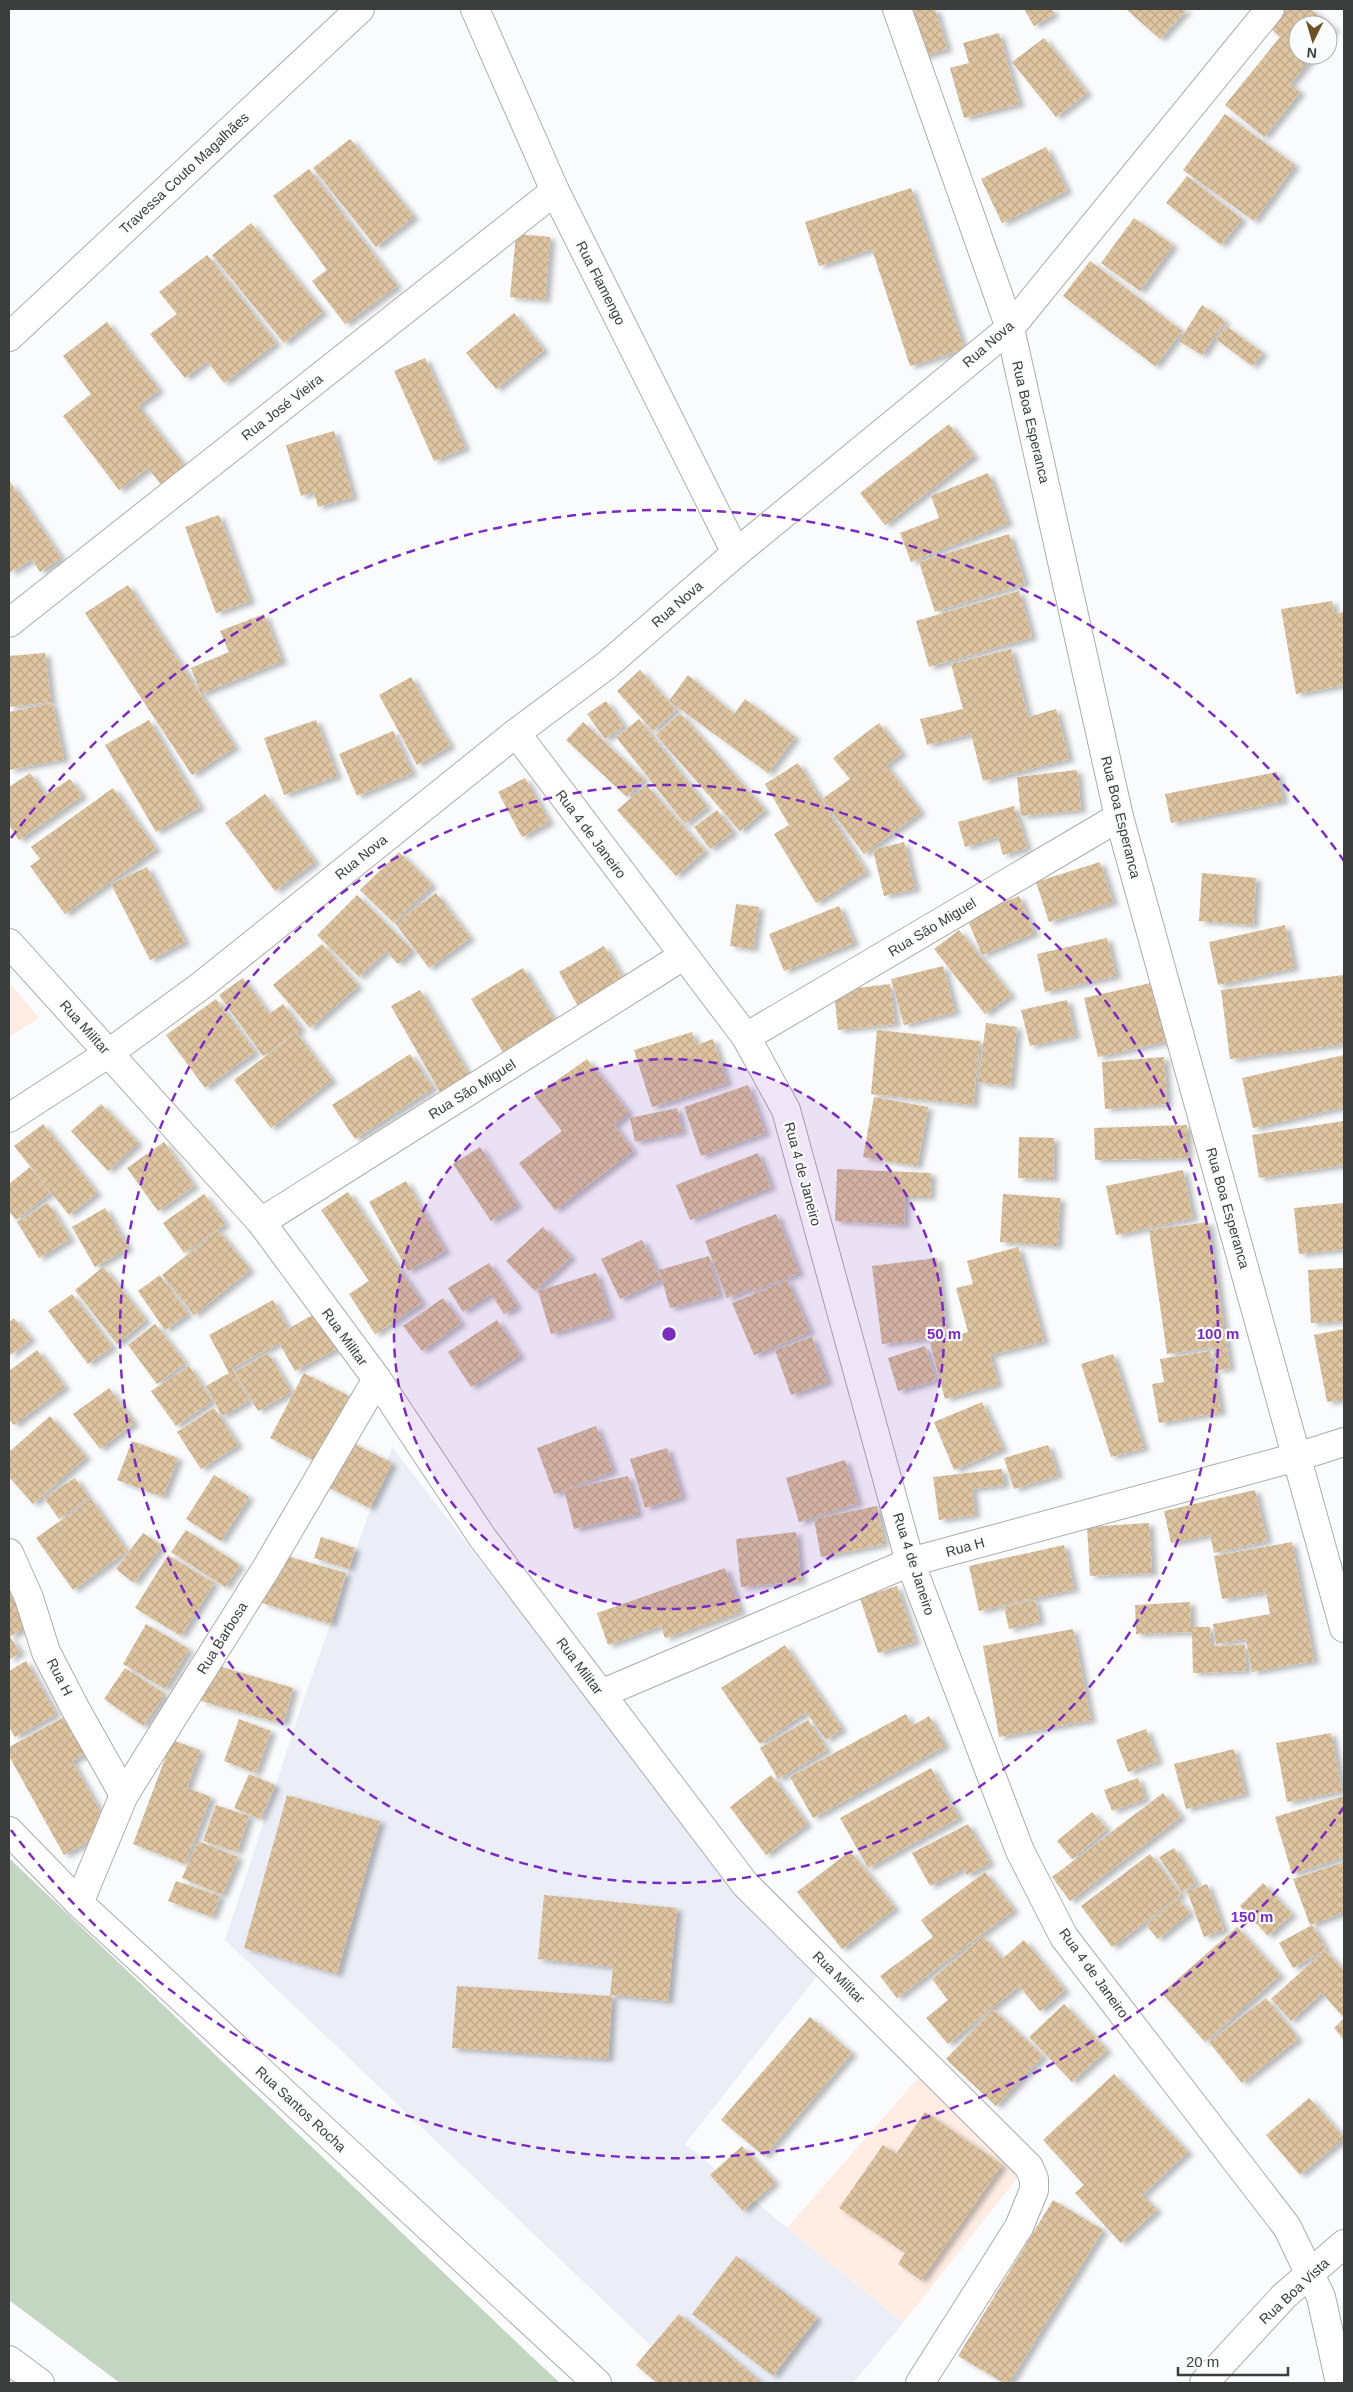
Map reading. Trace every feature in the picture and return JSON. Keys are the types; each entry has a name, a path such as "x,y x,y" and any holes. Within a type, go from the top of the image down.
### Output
{"street":[{"name":"Travessa Couto Magalhães","path":"9,337 360,9"},
{"name":"Rua Flamengo","path":"475,9 554,191 736,553"},
{"name":"Rua Boa Esperanca","path":"897,9 1010,328 1119,817 1344,1628"},
{"name":"Rua Nova","path":"9,1118 109,1053 202,985 606,664 736,553 1010,328 1270,9"},
{"name":"Rua José Vieira","path":"9,623 554,191"},
{"name":"Rua 4 de Janeiro","path":"516,734 746,1037 786,1110 910,1562 1020,1851 1064,1937 1287,2227 1321,2297 1340,2383"},
{"name":"Rua São Miguel","path":"746,1037 1119,817"},
{"name":"Rua Militar","path":"9,944 262,1222 377,1379 482,1537 745,1884 1025,2161 1032,2173 1033,2197 1019,2227 920,2383"},
{"name":"Rua São Miguel","path":"262,1222 683,956"},
{"name":"Rua Barbosa","path":"80,1903 124,1795 267,1567 377,1379"},
{"name":"Rua H","path":"601,1694 910,1562 1297,1457 1344,1442"},
{"name":"Rua H","path":"9,1553 29,1598 46,1652 124,1795"},
{"name":"Rua Santos Rocha","path":"9,1830 80,1903 597,2383"},
{"name":"Rua Boa Vista","path":"1204,2383 1284,2296 1344,2244"},
{"path":"9,2360 40,2383"}],"shaded area":[{"path":"9,982 39,1018 9,1037"},
{"path":"392,1447 619,1740 825,1966 685,2144 903,2323 853,2383 690,2383 225,1940 302,1705"},
{"path":"925,2070 1021,2162 1018,2177 903,2323 787,2228"}],"green space":[{"path":"9,1858 560,2383 120,2383 9,2300"}],"building":[{"path":"904,9 935,9 947,49 918,58"},
{"path":"1024,9 1051,9 1054,14 1034,26"},
{"path":"1126,9 1187,9 1160,39"},
{"path":"1283,9 1310,9 1318,15 1288,15 1288,65 1305,65 1290,84 1300,92 1264,137 1225,105 1280,37 1269,27"},
{"path":"999,33 1019,104 964,118 950,68 969,63 963,43"},
{"path":"1044,38 1087,93 1056,117 1012,62"},
{"path":"1225,114 1295,165 1254,221 1183,170"},
{"path":"350,139 414,217 376,247 313,168"},
{"path":"1046,147 1067,191 1002,223 981,179"},
{"path":"309,169 397,286 345,324 312,281 327,270 273,196"},
{"path":"1187,176 1242,219 1221,245 1166,203"},
{"path":"911,188 964,349 910,366 872,249 819,266 805,222"},
{"path":"1134,218 1173,245 1140,291 1101,263"},
{"path":"251,223 323,312 284,343 212,255"},
{"path":"516,234 550,237 545,300 510,297"},
{"path":"207,255 276,343 224,383 207,361 185,378 150,334 177,314 159,292"},
{"path":"1090,261 1182,331 1155,366 1063,296"},
{"path":"1202,305 1225,321 1202,355 1179,341"},
{"path":"514,313 544,350 496,389 466,353"},
{"path":"107,322 159,390 138,406 187,469 163,487 148,468 119,490 63,416 91,394 63,356"},
{"path":"1226,326 1263,353 1252,366 1216,339"},
{"path":"425,358 465,448 434,461 394,371"},
{"path":"949,424 974,456 885,525 860,493"},
{"path":"334,431 353,497 318,507 314,492 301,496 286,445"},
{"path":"988,473 1008,523 911,562 900,533 939,518 931,496"},
{"path":"9,480 61,558 40,572 32,559 9,573"},
{"path":"219,515 250,601 216,613 185,527"},
{"path":"1009,534 1025,583 935,612 919,562"},
{"path":"128,585 235,747 192,775 85,613"},
{"path":"1019,591 1032,637 929,667 916,621"},
{"path":"1332,601 1334,614 1344,612 1344,685 1296,694 1281,609"},
{"path":"264,614 282,661 201,694 191,668 229,652 220,631"},
{"path":"1011,649 1028,717 1056,709 1069,759 983,781 971,734 927,745 920,719 963,709 951,664"},
{"path":"45,653 51,702 9,707 9,656"},
{"path":"640,670 676,710 653,731 617,691"},
{"path":"688,675 734,714 745,699 795,737 768,773 669,701"},
{"path":"411,677 450,746 417,765 379,695"},
{"path":"606,701 624,726 605,739 587,714"},
{"path":"52,703 64,759 9,770 9,712"},
{"path":"680,713 765,810 740,831 656,735"},
{"path":"639,719 707,807 685,824 616,737"},
{"path":"149,720 200,807 156,832 105,745"},
{"path":"316,720 337,776 284,795 264,738"},
{"path":"583,722 644,779 627,797 566,740"},
{"path":"879,723 902,753 886,765 921,812 864,854 822,799 850,779 833,758"},
{"path":"393,731 412,773 357,796 339,754"},
{"path":"798,763 866,872 816,903 774,834 789,825 765,784"},
{"path":"1077,770 1081,810 1021,816 1017,777"},
{"path":"1277,772 1283,801 1171,823 1165,794"},
{"path":"30,773 45,795 70,779 82,796 19,840 9,825 9,787"},
{"path":"525,778 549,822 522,837 498,792"},
{"path":"646,785 705,851 676,876 617,810"},
{"path":"113,788 156,849 65,914 30,866 40,859 31,847"},
{"path":"265,794 315,862 275,891 225,823"},
{"path":"1014,806 1027,848 1003,855 998,837 965,847 958,822"},
{"path":"717,810 733,832 710,849 694,827"},
{"path":"904,842 915,889 884,896 873,850"},
{"path":"399,852 432,885 394,923 360,890"},
{"path":"1100,862 1113,902 1049,922 1036,882"},
{"path":"147,867 185,942 150,960 111,884"},
{"path":"1202,873 1256,878 1253,925 1199,921"},
{"path":"436,893 470,938 429,968 395,923"},
{"path":"357,895 412,950 398,964 386,951 359,977 317,935"},
{"path":"1019,896 1034,933 982,955 967,918"},
{"path":"736,904 759,907 753,949 730,946"},
{"path":"839,906 854,943 784,971 769,934"},
{"path":"1285,925 1294,968 1218,985 1209,942"},
{"path":"959,930 1011,995 985,1014 934,949"},
{"path":"1107,938 1116,976 1045,992 1037,954"},
{"path":"322,944 358,986 310,1028 273,985"},
{"path":"604,946 625,982 579,1008 559,972"},
{"path":"943,966 955,1012 904,1025 891,979"},
{"path":"523,968 559,1028 507,1059 471,999"},
{"path":"1344,975 1344,1044 1230,1059 1221,990"},
{"path":"243,978 269,1014 283,1004 301,1029 263,1056 219,995"},
{"path":"1155,982 1168,1041 1098,1057 1084,998"},
{"path":"890,984 895,1024 838,1030 834,991"},
{"path":"420,990 469,1075 440,1092 391,1006"},
{"path":"216,999 255,1052 205,1088 166,1035"},
{"path":"1067,1000 1075,1036 1030,1046 1021,1010"},
{"path":"986,1023 1017,1027 1010,1086 978,1082"},
{"path":"877,1030 980,1041 973,1105 871,1094"},
{"path":"692,1032 696,1045 713,1039 727,1083 652,1107 634,1050"},
{"path":"296,1033 332,1080 271,1128 234,1080"},
{"path":"410,1054 433,1088 355,1139 332,1105"},
{"path":"1344,1055 1344,1107 1253,1128 1242,1078"},
{"path":"1164,1057 1167,1104 1105,1109 1102,1062"},
{"path":"587,1059 629,1113 614,1125 633,1151 555,1210 519,1163 562,1131 535,1096"},
{"path":"748,1085 765,1133 701,1156 684,1107"},
{"path":"874,1097 928,1107 917,1166 863,1157"},
{"path":"101,1104 138,1143 108,1171 71,1131"},
{"path":"677,1108 682,1132 635,1142 630,1118"},
{"path":"1344,1121 1344,1165 1259,1178 1252,1135"},
{"path":"43,1124 97,1193 69,1215 14,1146"},
{"path":"1187,1125 1187,1158 1095,1160 1094,1128"},
{"path":"1019,1137 1054,1138 1053,1179 1018,1178"},
{"path":"164,1142 194,1186 158,1211 127,1168"},
{"path":"480,1147 517,1205 491,1221 453,1164"},
{"path":"758,1153 771,1187 690,1220 676,1185"},
{"path":"30,1167 50,1193 16,1220 9,1211 9,1184"},
{"path":"837,1169 931,1173 930,1197 905,1197 904,1225 835,1221"},
{"path":"1183,1170 1193,1218 1116,1235 1106,1186"},
{"path":"406,1181 445,1251 408,1271 369,1202"},
{"path":"348,1192 422,1303 375,1334 349,1294 369,1281 321,1210"},
{"path":"204,1194 225,1224 184,1253 163,1223"},
{"path":"1003,1194 1060,1198 1057,1246 1000,1242"},
{"path":"48,1203 70,1239 39,1258 17,1222"},
{"path":"1344,1203 1344,1249 1299,1254 1294,1208"},
{"path":"105,1208 128,1248 95,1267 72,1227"},
{"path":"776,1214 799,1273 750,1292 750,1289 727,1298 705,1241"},
{"path":"1208,1222 1230,1368 1217,1370 1213,1347 1167,1354 1149,1230"},
{"path":"543,1227 571,1257 535,1291 506,1261"},
{"path":"218,1230 250,1270 194,1315 162,1275"},
{"path":"642,1240 661,1280 620,1299 601,1259"},
{"path":"1018,1247 1044,1341 990,1355 998,1384 945,1399 930,1343 968,1332 956,1288 973,1284 967,1261"},
{"path":"709,1256 719,1295 670,1308 659,1270"},
{"path":"937,1258 947,1336 882,1344 872,1266"},
{"path":"489,1263 517,1306 504,1314 491,1294 463,1312 448,1288"},
{"path":"103,1267 146,1320 117,1344 75,1290"},
{"path":"1344,1268 1344,1321 1311,1323 1308,1270"},
{"path":"596,1273 610,1316 551,1334 538,1291"},
{"path":"160,1275 188,1314 165,1330 138,1291"},
{"path":"787,1280 810,1332 754,1355 732,1303"},
{"path":"72,1294 112,1347 88,1364 48,1311"},
{"path":"443,1298 461,1323 422,1351 403,1326"},
{"path":"273,1300 288,1329 316,1313 336,1349 295,1371 279,1343 232,1368 249,1401 222,1416 206,1386 229,1373 209,1335"},
{"path":"14,1318 31,1339 9,1356 9,1322"},
{"path":"497,1320 520,1356 471,1387 448,1352"},
{"path":"155,1324 185,1363 157,1384 128,1345"},
{"path":"1344,1329 1344,1399 1327,1402 1314,1335"},
{"path":"812,1337 828,1382 791,1395 775,1350"},
{"path":"925,1346 936,1380 898,1391 888,1358"},
{"path":"37,1350 65,1387 14,1425 9,1419 9,1371"},
{"path":"1210,1351 1221,1412 1159,1423 1152,1384 1164,1382 1160,1359"},
{"path":"268,1353 291,1392 258,1411 235,1372"},
{"path":"1113,1354 1144,1448 1111,1457 1081,1364"},
{"path":"189,1366 212,1401 176,1426 151,1391"},
{"path":"304,1373 349,1396 315,1461 270,1438"},
{"path":"109,1388 134,1423 100,1449 73,1414"},
{"path":"982,1402 1003,1449 954,1470 934,1422"},
{"path":"214,1408 238,1445 201,1469 177,1432"},
{"path":"50,1416 86,1457 33,1504 9,1477 9,1452"},
{"path":"596,1426 613,1471 554,1494 537,1448"},
{"path":"345,1439 392,1463 370,1508 322,1484"},
{"path":"132,1441 178,1458 163,1497 117,1480"},
{"path":"1048,1445 1058,1475 1014,1489 1004,1458"},
{"path":"667,1448 682,1497 645,1508 630,1459"},
{"path":"845,1460 858,1503 799,1522 786,1478"},
{"path":"1002,1469 1004,1485 972,1489 975,1515 939,1520 933,1477"},
{"path":"214,1475 249,1497 221,1541 186,1519"},
{"path":"628,1476 638,1514 574,1529 564,1490"},
{"path":"75,1478 89,1498 59,1519 44,1498"},
{"path":"1255,1490 1267,1541 1214,1553 1210,1535 1171,1543 1164,1511"},
{"path":"91,1499 127,1551 73,1590 36,1538"},
{"path":"877,1506 884,1544 821,1557 814,1519"},
{"path":"1149,1523 1152,1573 1090,1576 1087,1527"},
{"path":"186,1530 240,1565 225,1587 171,1552"},
{"path":"796,1532 801,1581 741,1587 736,1539"},
{"path":"143,1533 162,1546 134,1583 116,1569"},
{"path":"321,1537 355,1548 349,1569 314,1558"},
{"path":"1292,1542 1314,1661 1252,1672 1246,1639 1216,1644 1213,1624 1270,1614 1266,1592 1222,1599 1214,1556"},
{"path":"1064,1545 1074,1589 979,1611 969,1566"},
{"path":"276,1553 346,1573 331,1624 262,1603"},
{"path":"168,1555 214,1583 181,1636 135,1608"},
{"path":"725,1568 741,1612 665,1638 661,1626 608,1645 597,1613"},
{"path":"9,1582 34,1621 10,1637 20,1652 9,1660"},
{"path":"897,1586 915,1642 878,1653 860,1598"},
{"path":"1035,1600 1040,1621 1009,1629 1004,1607"},
{"path":"1190,1602 1191,1627 1210,1627 1211,1646 1245,1645 1246,1671 1193,1673 1192,1632 1136,1634 1135,1605"},
{"path":"146,1624 189,1649 165,1689 123,1664"},
{"path":"1073,1629 1091,1720 999,1737 983,1646"},
{"path":"785,1645 842,1729 826,1740 806,1712 760,1744 721,1688"},
{"path":"26,1661 56,1714 15,1737 9,1727 9,1671"},
{"path":"212,1664 293,1688 283,1724 201,1701"},
{"path":"125,1668 165,1694 143,1726 104,1699"},
{"path":"906,1714 912,1726 929,1716 945,1746 813,1818 790,1777"},
{"path":"68,1715 89,1752 72,1761 110,1829 64,1855 9,1756 9,1747"},
{"path":"239,1719 271,1731 256,1773 224,1761"},
{"path":"808,1720 827,1750 778,1779 760,1748"},
{"path":"1146,1729 1158,1761 1128,1772 1116,1740"},
{"path":"1331,1733 1342,1791 1287,1802 1276,1743"},
{"path":"172,1740 200,1750 187,1788 211,1797 185,1864 133,1844"},
{"path":"1234,1749 1245,1794 1186,1809 1174,1764"},
{"path":"931,1768 959,1818 868,1868 840,1818"},
{"path":"249,1774 275,1785 260,1819 234,1808"},
{"path":"771,1775 807,1824 766,1855 730,1807"},
{"path":"1138,1778 1145,1799 1112,1811 1104,1790"},
{"path":"1163,1793 1181,1817 1070,1901 1052,1877"},
{"path":"287,1795 380,1821 337,1974 244,1948"},
{"path":"1344,1796 1344,1857 1292,1874 1275,1817"},
{"path":"216,1805 249,1816 237,1852 203,1841"},
{"path":"1092,1812 1107,1829 1072,1859 1057,1841"},
{"path":"968,1824 990,1863 967,1875 963,1869 930,1886 912,1853"},
{"path":"198,1841 238,1857 222,1895 182,1878"},
{"path":"1174,1848 1196,1883 1182,1892 1159,1857"},
{"path":"850,1851 895,1908 842,1949 797,1892"},
{"path":"1150,1854 1181,1895 1112,1947 1081,1906"},
{"path":"1344,1862 1344,1912 1310,1925 1293,1879"},
{"path":"985,1872 1014,1910 897,1998 880,1976 933,1937 921,1920"},
{"path":"176,1881 220,1896 212,1917 168,1901"},
{"path":"1263,1883 1292,1914 1268,1936 1240,1906"},
{"path":"1207,1884 1224,1930 1204,1937 1187,1891"},
{"path":"544,1895 677,1908 668,2001 612,1995 608,2059 452,2048 457,1986 610,1996 613,1967 538,1959"},
{"path":"1178,1899 1190,1913 1158,1939 1146,1925"},
{"path":"1312,1925 1326,1949 1293,1968 1279,1943"},
{"path":"1237,1927 1280,1975 1205,2042 1162,1993"},
{"path":"983,1936 1002,1959 1024,1940 1065,1990 1040,2011 1019,1986 948,2044 926,2018 948,2000 932,1979"},
{"path":"1325,1950 1344,1971 1344,2018 1322,1993 1291,2021 1271,1999"},
{"path":"1266,1998 1298,2039 1242,2083 1209,2042"},
{"path":"1064,2004 1107,2050 1072,2082 1029,2037"},
{"path":"993,2009 1043,2056 996,2106 946,2059"},
{"path":"810,2017 852,2053 764,2156 721,2120"},
{"path":"1344,2018 1344,2040 1334,2028"},
{"path":"1114,2074 1188,2152 1142,2195 1157,2210 1121,2243 1075,2193 1084,2185 1043,2140"},
{"path":"1309,2098 1344,2138 1300,2175 1266,2135"},
{"path":"925,2112 1002,2165 921,2280 898,2264 905,2253 839,2208 883,2145 896,2154"},
{"path":"742,2146 775,2182 743,2211 710,2175"},
{"path":"1053,2200 1103,2230 1009,2383 1004,2383 958,2356"},
{"path":"736,2256 817,2318 773,2376 692,2314"},
{"path":"679,2314 762,2383 657,2383 636,2365"}]}
